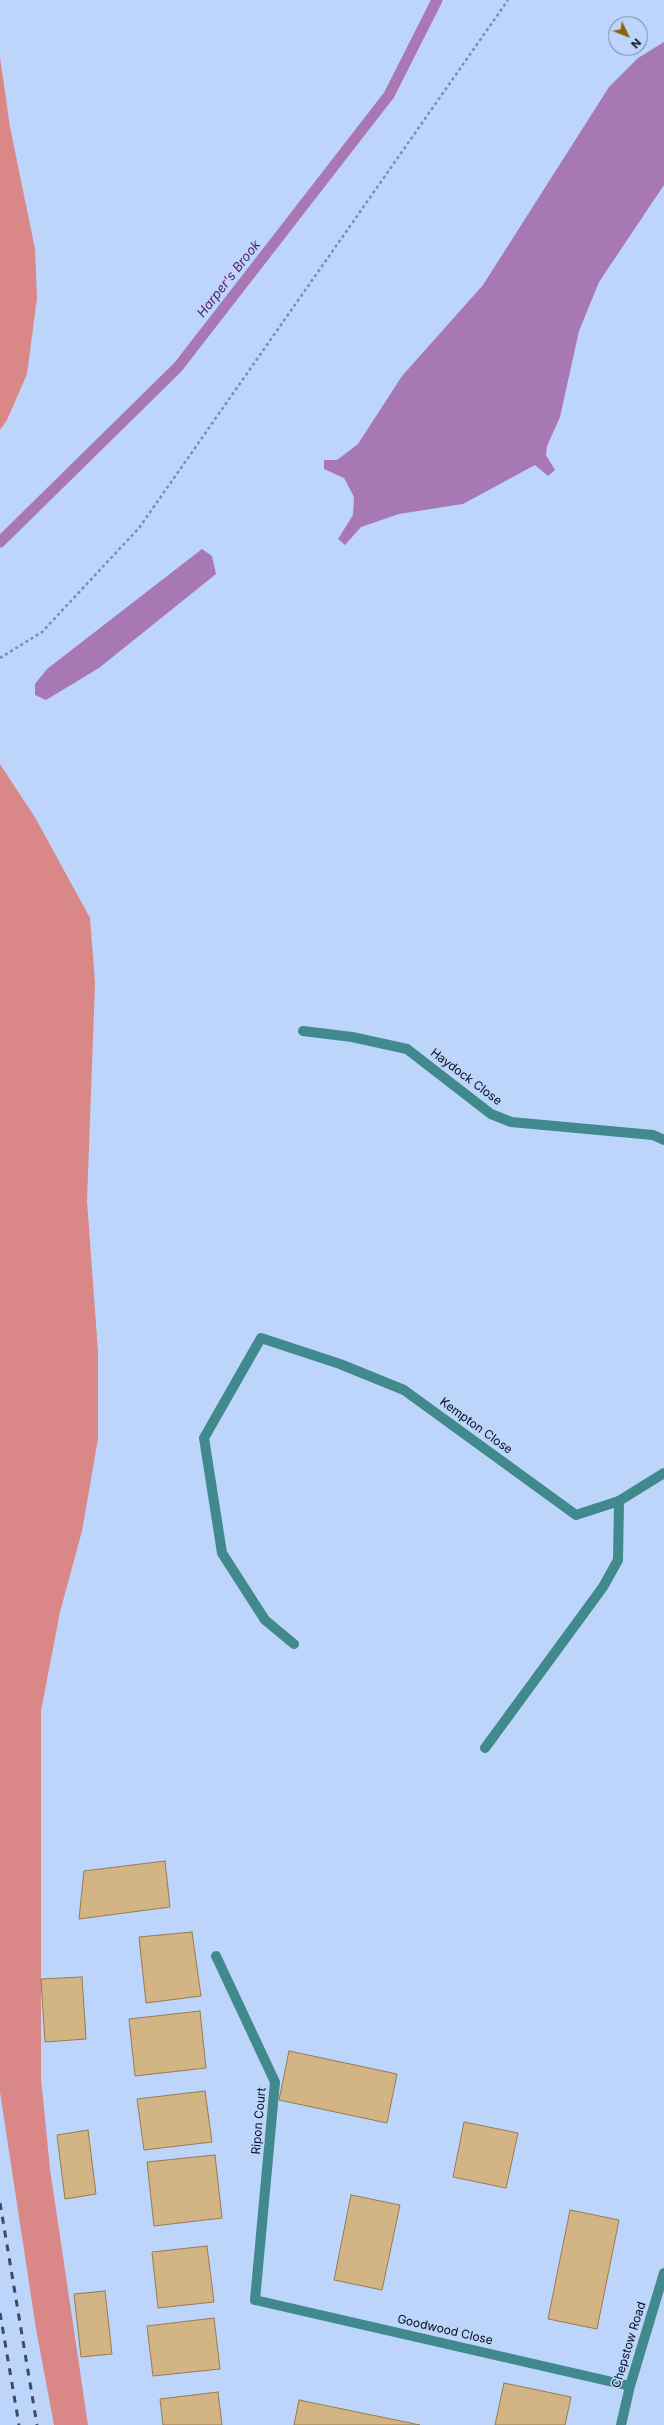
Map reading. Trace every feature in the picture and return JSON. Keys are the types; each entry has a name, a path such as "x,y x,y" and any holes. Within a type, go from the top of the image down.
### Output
{"street":[{"name":"Haydock Close","path":"303,1031 359,1038 407,1049 491,1114 511,1122 653,1135 664,1140"},
{"name":"Kempton Close","path":"294,1644 265,1620 222,1553 204,1438 261,1338 340,1364 404,1390 576,1515 619,1501 664,1473"},
{"path":"485,1748 603,1587 618,1560 619,1501"},
{"name":"Ripon Court","path":"216,1956 275,2082 255,2300"},
{"name":"Chepstow Road","path":"620,2425 630,2386 664,2273"},
{"name":"Goodwood Close","path":"255,2300 630,2386"}],"path":[{"path":"0,658 42,632 138,528 508,0"}],"shaded area":[{"path":"664,42 664,185 599,282 579,331 560,417 547,446 546,455 555,470 548,476 535,465 463,504 399,514 361,527 345,545 338,539 353,515 354,497 344,478 324,469 324,460 337,460 358,444 402,376 483,285 609,87 638,58 641,56 648,56 648,52"},
{"path":"0,57 10,127 35,249 37,298 27,374 7,420 0,430"},
{"path":"202,549 212,556 216,574 99,668 46,700 35,695 35,684 47,669"},
{"path":"0,764 36,819 90,918 95,983 87,1201 98,1352 98,1439 82,1531 60,1612 41,1711 41,2078 50,2169 88,2425 54,2425 36,2329 0,2092"}],"building":[{"path":"165,1861 170,1907 79,1919 84,1871"},
{"path":"192,1932 201,1996 146,2003 139,1937"},
{"path":"82,1977 86,2039 45,2042 41,1979"},
{"path":"200,2011 206,2068 135,2076 129,2019"},
{"path":"289,2051 397,2074 387,2123 279,2100"},
{"path":"205,2091 212,2142 144,2150 137,2099"},
{"path":"464,2122 518,2133 506,2188 453,2177"},
{"path":"88,2130 96,2194 65,2199 57,2135"},
{"path":"215,2155 222,2218 154,2226 147,2162"},
{"path":"351,2195 400,2205 382,2290 334,2280"},
{"path":"570,2210 619,2220 597,2329 548,2319"},
{"path":"207,2246 214,2302 158,2308 152,2252"},
{"path":"105,2291 112,2354 81,2357 74,2294"},
{"path":"214,2318 220,2369 153,2376 147,2326"},
{"path":"504,2383 571,2397 565,2425 495,2425"},
{"path":"218,2392 222,2425 163,2425 160,2399"},
{"path":"299,2400 420,2425 294,2425"}],"waterway":[{"name":"Harper's Brook","path":"0,542 178,367 389,95 437,0"}],"railway":[{"path":"0,2203 37,2425"},
{"path":"0,2313 19,2425"}]}
